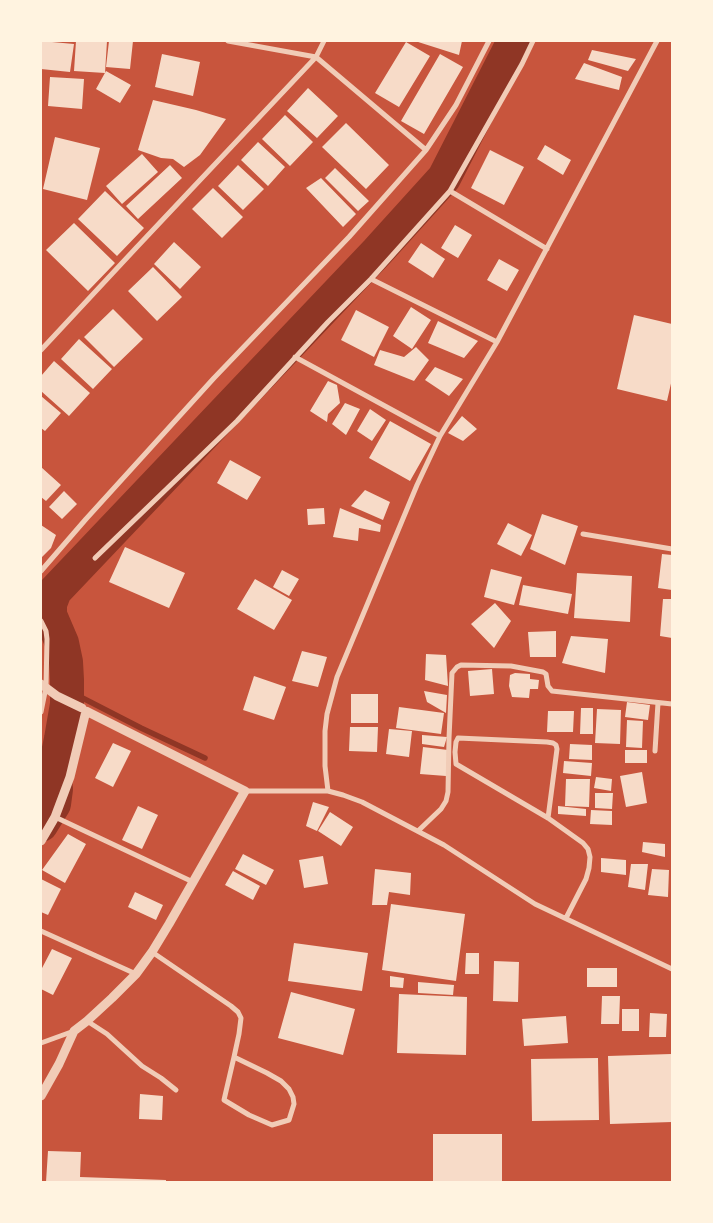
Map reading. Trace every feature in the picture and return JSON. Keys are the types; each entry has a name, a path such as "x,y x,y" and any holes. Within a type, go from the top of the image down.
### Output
{"street":[{"path":"228,41 316,57 426,150"},
{"path":"41,350 316,57 324,41"},
{"path":"41,571 214,378 349,237 426,150 456,105 489,41"},
{"path":"95,558 237,421 328,322 371,279 450,191 522,64 533,41"},
{"path":"328,792 325,766 325,731 332,693 417,485 440,436 497,342 657,41"},
{"path":"450,191 547,249"},
{"path":"371,279 497,342"},
{"path":"295,357 440,436"},
{"path":"583,534 672,549"},
{"path":"41,621 46,631 47,639 41,712"},
{"path":"418,831 441,809 446,801 448,792 452,673 454,669 461,665 511,666 546,674 548,686 552,691 672,704"},
{"path":"44,685 57,696 245,790 328,792 362,802 418,831 475,864 535,904 672,969"},
{"path":"655,752 658,703"},
{"path":"41,841 55,817 70,777 84,710"},
{"path":"548,818 557,749 553,743 458,738 455,752 456,764 548,818 583,842 588,849 590,857 586,879 566,918"},
{"path":"41,1043 74,1031 136,974 169,924 245,790"},
{"path":"55,817 193,882"},
{"path":"41,931 136,974"},
{"path":"152,952 231,1006 238,1012 241,1018 224,1100 272,1126 289,1120 294,1104 293,1096 289,1089 267,1074 234,1058"},
{"path":"87,1021 107,1034 142,1066 176,1090"},
{"path":"41,1096 59,1064 74,1031"}],"building":[{"path":"41,41 74,44 70,72 41,69"},
{"path":"76,41 107,41 105,73 74,71"},
{"path":"109,41 133,41 130,69 106,67"},
{"path":"415,41 462,41 459,55"},
{"path":"406,42 430,56 399,107 375,93"},
{"path":"592,50 636,59 628,71 588,60"},
{"path":"162,54 200,62 193,96 155,87"},
{"path":"440,54 463,67 424,134 401,121"},
{"path":"584,63 622,77 619,90 575,79"},
{"path":"106,71 131,85 120,103 96,89"},
{"path":"50,77 84,79 82,109 48,106"},
{"path":"308,88 338,116 317,138 287,111"},
{"path":"153,100 226,119 200,155 184,167 173,159 161,158 138,150"},
{"path":"285,115 313,142 290,166 262,139"},
{"path":"346,123 389,165 366,189 322,147"},
{"path":"55,137 100,148 87,200 43,189"},
{"path":"258,142 285,167 268,186 241,160"},
{"path":"545,145 571,160 563,175 537,159"},
{"path":"490,150 524,167 504,205 471,188"},
{"path":"142,154 158,172 122,204 106,186"},
{"path":"170,165 182,178 138,219 126,206"},
{"path":"238,165 264,189 243,210 218,186"},
{"path":"335,168 369,201 358,211 325,178"},
{"path":"321,178 356,214 343,227 306,188"},
{"path":"213,188 243,217 222,238 192,209"},
{"path":"105,191 144,228 117,256 78,219"},
{"path":"74,223 115,263 88,291 46,250"},
{"path":"455,225 472,235 458,258 441,248"},
{"path":"174,242 201,267 180,289 154,264"},
{"path":"421,243 445,259 433,278 408,262"},
{"path":"499,259 519,270 507,291 487,280"},
{"path":"153,267 182,297 157,321 128,291"},
{"path":"411,307 431,320 412,349 393,336"},
{"path":"113,309 143,339 114,367 84,337"},
{"path":"356,310 389,327 374,357 341,340"},
{"path":"634,315 672,324 672,379 667,401 617,389"},
{"path":"438,321 478,341 464,358 428,343"},
{"path":"79,339 112,369 93,389 61,359"},
{"path":"416,347 429,360 414,381 374,365 380,350 404,357"},
{"path":"54,361 90,393 69,416 41,391 41,376"},
{"path":"435,367 463,379 449,396 425,380"},
{"path":"328,381 337,385 340,403 328,414 327,422 310,411"},
{"path":"41,396 61,413 45,431 41,428"},
{"path":"345,403 360,409 346,435 332,424"},
{"path":"370,409 386,420 372,441 357,431"},
{"path":"462,416 477,429 463,441 448,433"},
{"path":"390,421 431,444 410,481 369,458"},
{"path":"230,460 261,477 247,500 217,483"},
{"path":"41,467 61,485 46,501 41,497"},
{"path":"365,490 390,502 383,520 351,506"},
{"path":"64,491 77,504 62,519 49,507"},
{"path":"324,508 325,524 308,525 307,509"},
{"path":"340,508 381,525 380,532 359,528 358,541 333,537"},
{"path":"542,514 578,526 565,565 530,549"},
{"path":"508,523 532,535 521,556 497,544"},
{"path":"41,525 56,535 51,548 41,558"},
{"path":"125,547 185,573 169,608 109,582"},
{"path":"662,554 672,555 672,590 658,588"},
{"path":"491,569 522,577 514,605 484,597"},
{"path":"282,570 299,579 289,596 273,587"},
{"path":"577,573 632,576 630,622 574,618"},
{"path":"255,579 292,600 274,630 237,609"},
{"path":"523,585 572,594 568,614 519,605"},
{"path":"663,599 672,599 672,638 660,636"},
{"path":"495,603 511,621 494,648 471,624"},
{"path":"556,631 556,657 530,657 528,632"},
{"path":"571,636 608,639 605,673 562,663"},
{"path":"302,651 327,657 318,687 292,681"},
{"path":"426,654 446,655 448,686 425,680"},
{"path":"492,669 494,694 470,696 468,671"},
{"path":"515,673 530,674 530,679 539,680 538,689 530,689 529,698 512,697 509,686 510,675"},
{"path":"254,676 286,687 274,720 243,710"},
{"path":"424,691 447,695 446,713 427,702"},
{"path":"351,694 378,694 378,723 351,723"},
{"path":"627,702 650,705 648,720 625,717"},
{"path":"399,707 444,713 441,734 396,728"},
{"path":"581,708 593,708 593,734 580,734"},
{"path":"597,709 621,710 620,744 595,743"},
{"path":"548,711 574,711 573,732 547,732"},
{"path":"627,720 643,721 642,748 626,747"},
{"path":"350,727 378,727 377,752 349,751"},
{"path":"389,729 412,731 409,757 386,754"},
{"path":"422,735 447,737 444,747 422,744"},
{"path":"113,743 131,751 113,787 95,778"},
{"path":"570,744 592,745 592,760 569,759"},
{"path":"423,747 448,750 446,776 420,774"},
{"path":"625,750 647,750 647,763 625,763"},
{"path":"564,761 592,763 591,776 563,773"},
{"path":"642,772 647,803 626,807 620,776"},
{"path":"596,777 612,779 611,791 594,788"},
{"path":"566,779 590,779 589,807 565,806"},
{"path":"595,793 613,793 612,809 595,808"},
{"path":"313,802 329,807 317,831 306,826"},
{"path":"138,806 158,815 142,849 122,840"},
{"path":"558,806 586,809 586,816 558,814"},
{"path":"591,810 612,811 612,825 590,824"},
{"path":"330,812 353,827 341,846 318,831"},
{"path":"68,834 86,844 65,883 42,870"},
{"path":"643,842 665,844 665,857 642,852"},
{"path":"243,854 274,870 266,885 235,869"},
{"path":"323,856 328,884 304,888 299,860"},
{"path":"601,858 626,860 626,875 601,872"},
{"path":"631,864 648,864 645,890 628,887"},
{"path":"375,869 411,873 410,895 389,892 387,905 372,905"},
{"path":"652,869 669,870 668,897 648,895"},
{"path":"233,871 260,886 253,900 225,885"},
{"path":"41,879 61,889 48,915 41,912"},
{"path":"135,892 163,905 156,920 128,907"},
{"path":"391,904 465,914 456,981 382,970"},
{"path":"294,943 368,953 362,991 288,981"},
{"path":"52,949 72,958 53,995 41,989 41,970"},
{"path":"466,953 479,953 479,974 465,974"},
{"path":"494,961 519,962 518,1002 493,1001"},
{"path":"587,968 617,968 617,987 587,987"},
{"path":"390,976 404,978 403,988 390,987"},
{"path":"418,982 454,985 453,995 418,993"},
{"path":"291,992 355,1009 343,1055 278,1038"},
{"path":"399,994 467,997 466,1055 397,1053"},
{"path":"602,996 620,996 619,1024 601,1024"},
{"path":"622,1009 639,1009 639,1031 622,1031"},
{"path":"650,1013 667,1014 666,1037 649,1037"},
{"path":"566,1016 568,1043 524,1046 522,1019"},
{"path":"671,1054 672,1122 610,1124 608,1056"},
{"path":"598,1058 599,1120 532,1121 531,1059"},
{"path":"140,1094 163,1096 162,1120 139,1119"},
{"path":"433,1134 502,1134 502,1182 433,1182"},
{"path":"48,1151 81,1152 80,1177 166,1180 166,1182 46,1182"}],"waterway":[{"path":"41,825 54,804 56,789 54,773 67,704 66,662 62,643 50,615 50,604 55,591 377,252 444,178 514,41"},
{"path":"67,690 205,758"}]}
